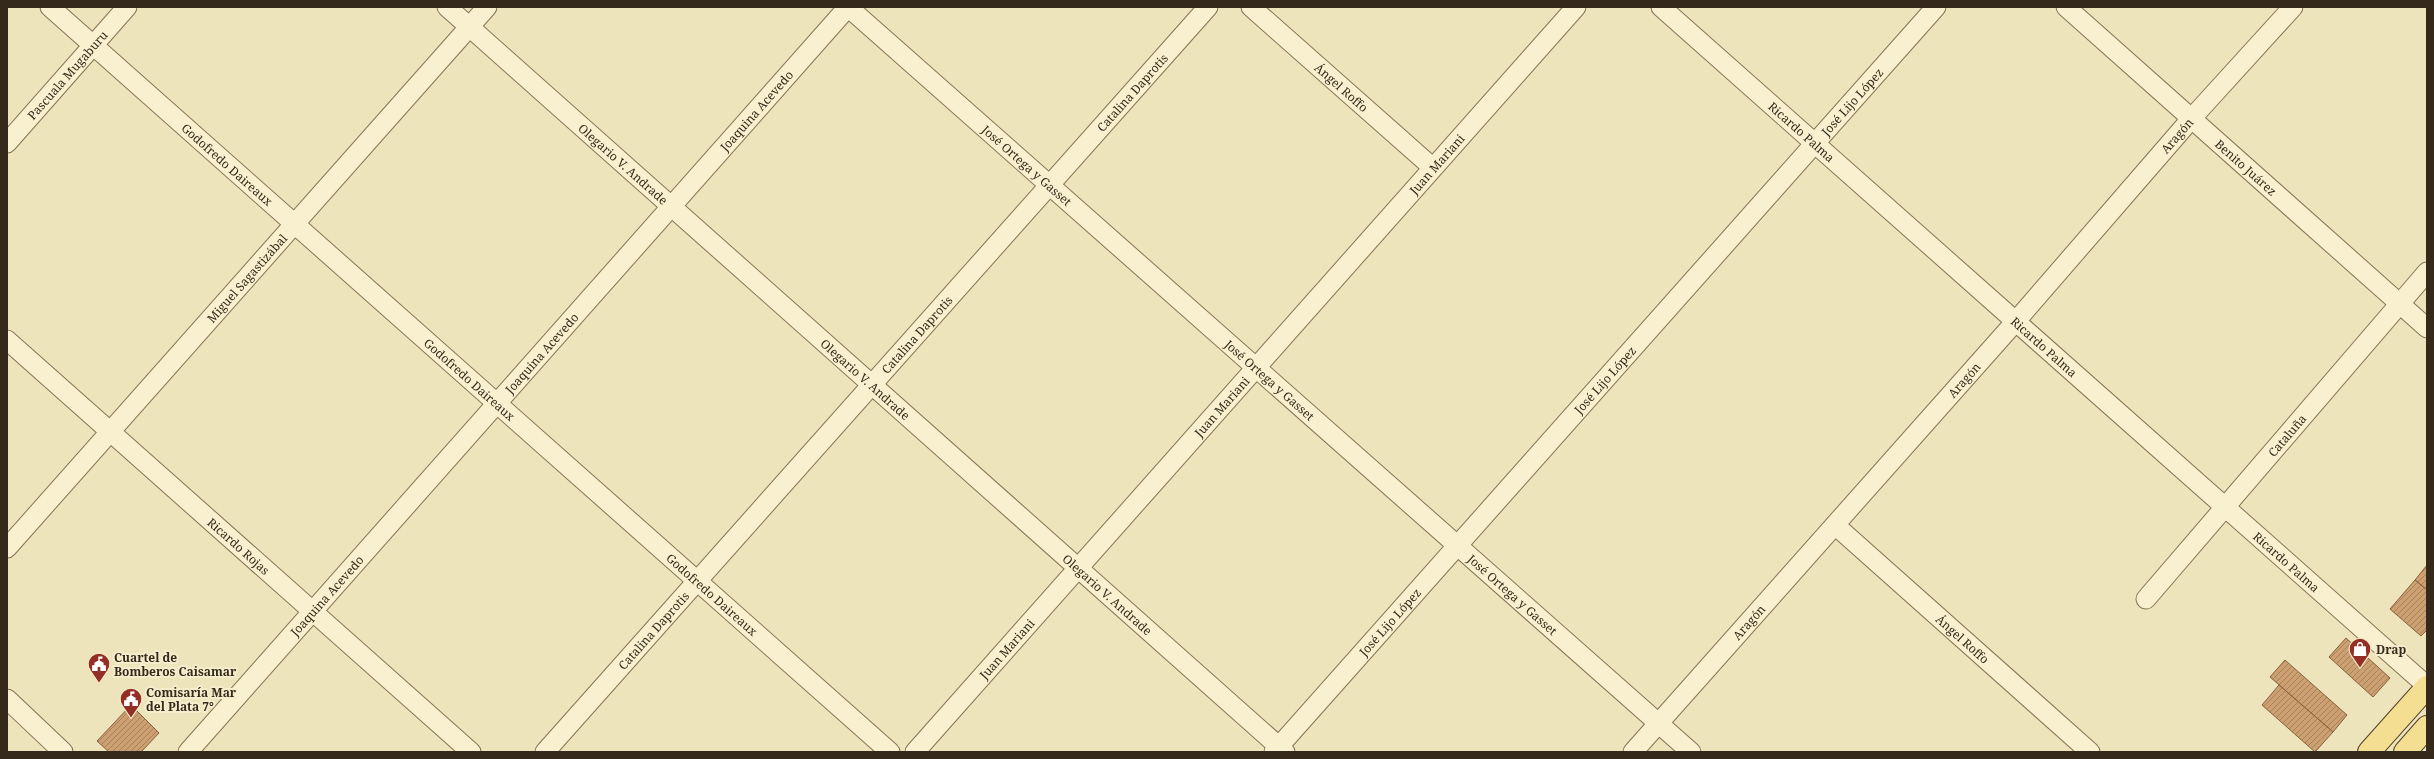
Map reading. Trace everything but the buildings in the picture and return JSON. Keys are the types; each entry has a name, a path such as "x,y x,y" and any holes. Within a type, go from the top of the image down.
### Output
{"main road":[{"path":"2369,752 2427,686"},
{"path":"2405,752 2427,728"}],"street":[{"name":"Godofredo Daireaux","path":"50,7 890,752"},
{"name":"Pascuala Mugaburu","path":"7,143 127,7"},
{"name":"Olegario V. Andrade","path":"447,7 1078,568 1280,750"},
{"name":"Miguel Sagastizábal","path":"7,548 487,7"},
{"name":"José Ortega y Gasset","path":"848,7 1691,752"},
{"name":"Joaquina Acevedo","path":"188,752 848,7"},
{"name":"Catalina Daprotis","path":"545,752 1208,7"},
{"name":"Ángel Roffo","path":"1251,7 1432,167"},
{"name":"Juan Mariani","path":"915,752 1256,368 1432,167 1576,7"},
{"name":"Ricardo Palma","path":"1661,7 2427,686"},
{"name":"José Lijo López","path":"1280,750 1458,546 1936,7"},
{"name":"Benito Juárez","path":"2066,7 2427,328"},
{"name":"Aragón","path":"1633,752 2016,321 2191,119 2293,7"},
{"name":"Cataluña","path":"2146,599 2226,508 2427,272"},
{"name":"Ricardo Rojas","path":"7,340 471,752"},
{"name":"Ángel Roffo","path":"1835,525 2090,752"},
{"path":"7,699 63,752"}],"place":[{"name":"Drap","path":"2360,668"},
{"name":"Cuartel de Bomberos Caisamar","path":"99,684"},
{"name":"Comisaría Mar del Plata 7°","path":"131,718"}]}
